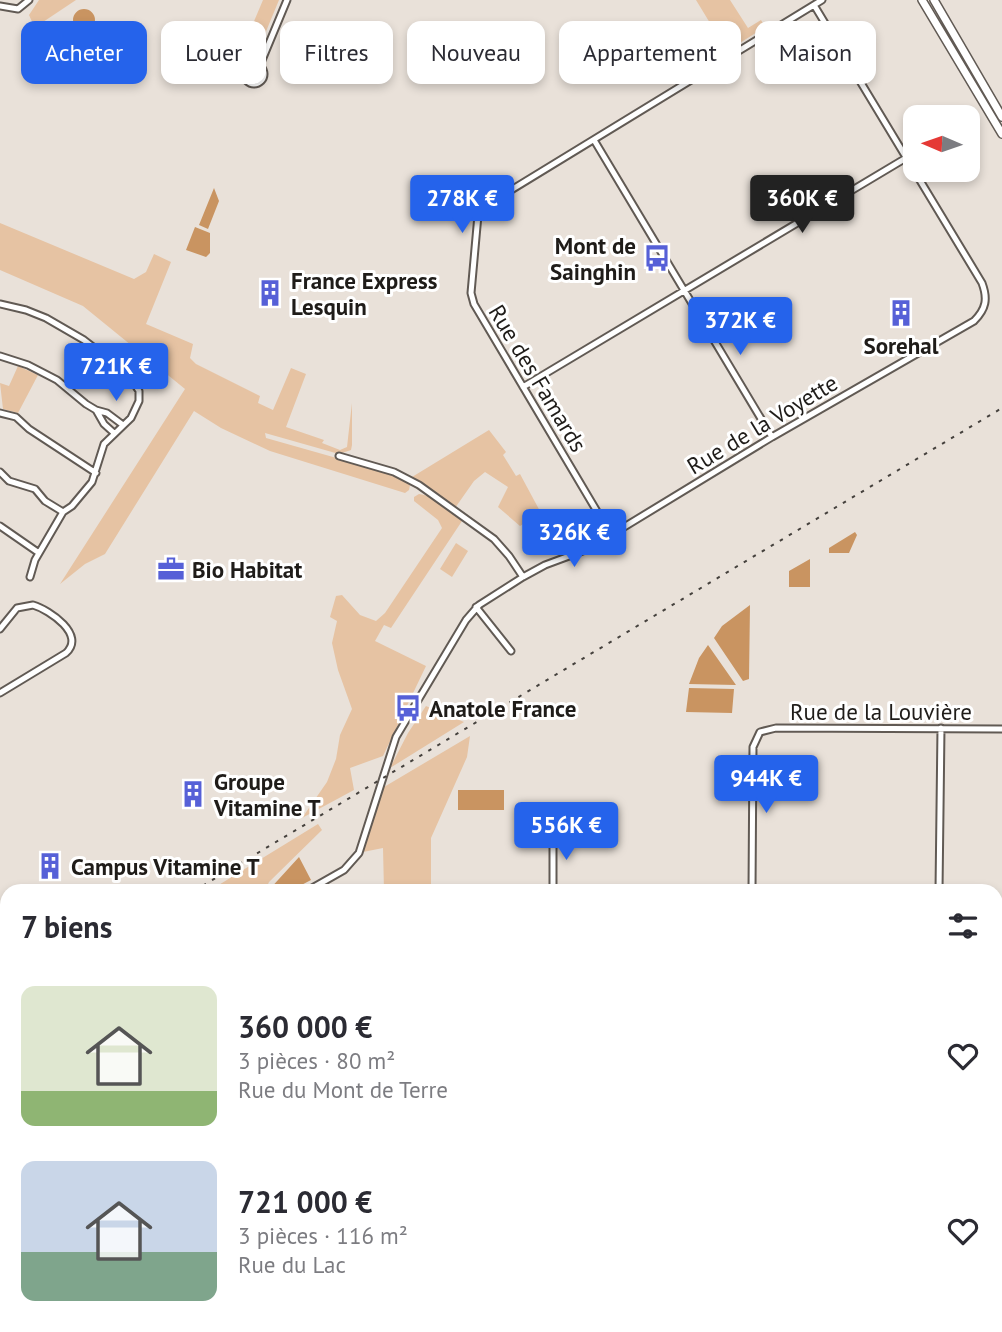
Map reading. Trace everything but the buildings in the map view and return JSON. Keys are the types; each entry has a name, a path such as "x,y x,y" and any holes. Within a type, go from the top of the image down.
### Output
{"main road":[{"path":"922,0 1002,134"},
{"path":"936,0 1002,117"}],"street":[{"path":"0,0 3,6 18,9 29,0"},
{"path":"266,51 287,0"},
{"name":"Rue des Famards","path":"611,535 474,304 471,293 476,220 485,206 822,0"},
{"path":"814,5 903,155"},
{"path":"251,65 260,65 264,71 264,79 259,84 251,85 245,78 245,69 251,65"},
{"path":"594,140 772,437"},
{"path":"523,387 903,159"},
{"name":"Rue de la Voyette","path":"476,607 545,565 583,551 611,535 772,437 974,321 982,313 986,299 978,277 920,182"},
{"path":"0,304 26,310 50,320 88,342 131,377 138,387 140,397 133,415 104,444 96,472 86,490 63,512 39,553 30,577"},
{"path":"0,356 28,365 57,380 96,410 107,413 123,425"},
{"path":"96,410 104,424 114,433"},
{"path":"0,413 16,416 29,429 96,472"},
{"path":"338,456 394,472 419,485 494,539 523,577"},
{"path":"0,472 9,481 35,489 45,501 63,512"},
{"path":"0,526 39,553"},
{"path":"0,629 17,608 29,605 40,607 69,632 73,640 73,646 63,656 0,693"},
{"path":"319,884 344,870 359,853 398,733 476,607 511,651"},
{"name":"Rue de la Louvière","path":"752,884 753,754 754,741 760,732 776,728 1002,729"},
{"path":"939,884 941,728"},
{"path":"553,834 553,884"}],"shaded area":[{"path":"39,0 76,0 44,21 32,21 29,15"},
{"path":"263,0 279,0 266,31 266,21 254,21"},
{"path":"696,0 730,0 748,28 755,24 755,33 741,42 741,21 709,21"},
{"path":"84,9 92,12 95,21 73,20 76,12"},
{"path":"214,188 219,201 208,229 199,225"},
{"path":"0,223 134,279 146,272 154,254 171,262 146,324 193,344 190,358 196,364 260,396 258,403 273,410 291,368 306,374 286,427 324,440 322,443 340,450 347,447 352,403 351,450 339,454 265,433 266,438 386,472 410,485 409,490 405,493 270,451 221,428 194,411 105,554 85,564 60,584 185,389 83,306 0,270"},
{"path":"195,227 210,233 210,253 206,257 186,250"},
{"path":"18,366 38,375 18,413 3,409 0,383 9,386"},
{"path":"489,430 506,452 503,455 516,476 520,474 541,513 520,526 498,507 508,487 485,472 474,481 455,508 412,477"},
{"path":"419,494 437,501 462,521 391,628 384,625 375,641 426,666 383,756 350,768 354,790 302,818 327,782 336,759 340,735 352,709 332,643 337,621 330,617 336,596 342,595 360,615 376,621 385,613 442,528 438,520 414,501 414,497"},
{"path":"855,532 857,535 849,553 829,553 829,548"},
{"path":"456,543 468,551 452,577 440,569"},
{"path":"810,559 810,587 789,587 789,571"},
{"path":"750,605 749,679 743,681 714,638 722,626"},
{"path":"708,645 736,685 689,684 699,658"},
{"path":"689,688 734,689 732,713 686,712"},
{"path":"426,706 464,722 390,768 408,733"},
{"path":"470,736 467,757 431,838 431,884 384,884 383,848 363,852 384,787"},
{"path":"458,790 504,790 504,810 458,810"},
{"path":"318,824 322,830 268,884 220,884"},
{"path":"299,857 311,880 303,884 274,884"}],"railway":[{"path":"206,884 1002,408"}],"place":[{"name":"Mont de Sainghin","path":"657,258"},
{"name":"France Express Lesquin","path":"270,293"},
{"name":"Sorehal","path":"901,313"},
{"name":"Bio Habitat","path":"171,569"},
{"name":"Anatole France","path":"408,708"},
{"name":"Groupe Vitamine T","path":"193,794"},
{"name":"Campus Vitamine T","path":"50,866"}]}
